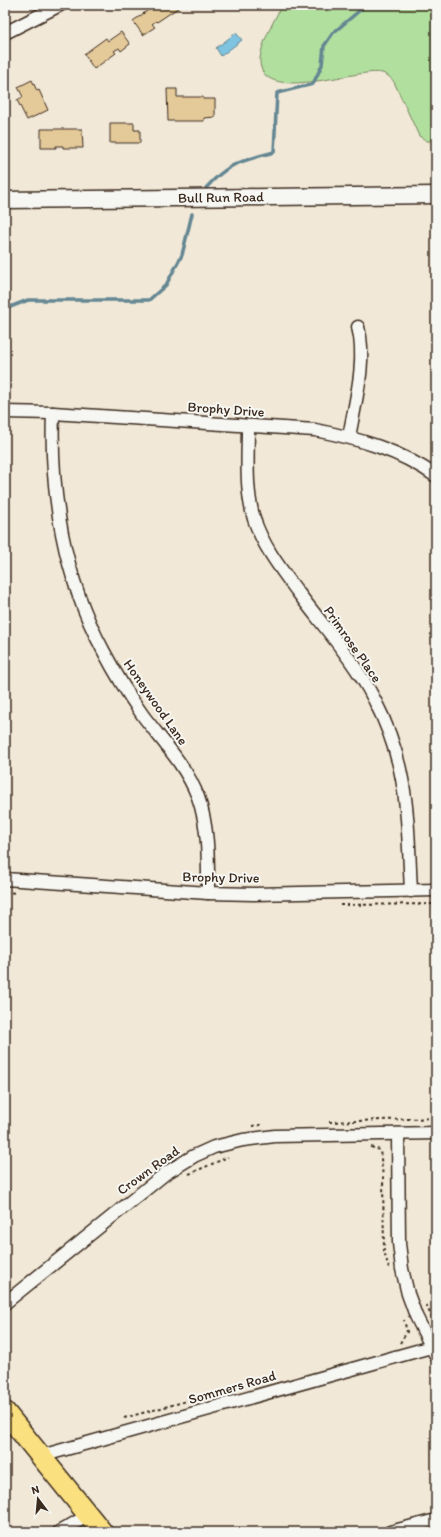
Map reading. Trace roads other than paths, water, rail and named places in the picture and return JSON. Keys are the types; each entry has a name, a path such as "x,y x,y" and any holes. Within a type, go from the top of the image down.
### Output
{"main road":[{"path":"5,1412 102,1532"}],"street":[{"path":"5,33 60,5"},
{"name":"Bull Run Road","path":"5,200 302,195 436,195"},
{"path":"349,437 362,360 362,340 358,327"},
{"name":"Brophy Drive","path":"5,412 53,413 316,430 349,437 376,445 402,456 436,476"},
{"name":"Honeywood Lane","path":"53,413 53,471 56,503 74,581 88,619 99,643 122,684 144,717 176,756 198,797 204,817 207,838 208,893"},
{"name":"Primrose Place","path":"248,426 247,473 249,496 254,518 262,539 274,561 358,671 374,699 394,748 402,778 406,804 412,890"},
{"name":"Brophy Drive","path":"5,879 208,893 254,894 436,890"},
{"name":"Crown Road","path":"8,1308 166,1173 194,1156 214,1147 243,1140 275,1136 436,1133"},
{"path":"398,1134 399,1242 402,1269 408,1294 416,1316 434,1352"},
{"name":"Sommers Road","path":"41,1456 434,1352"},
{"path":"59,1532 89,1515"},
{"path":"390,1532 436,1520"}],"water":[{"path":"236,33 242,40 221,56 216,48"}],"waterway":[{"path":"206,188 222,173 244,160 274,152 277,93 313,84 322,65 324,46 333,33 366,5"},
{"path":"5,309 28,300 149,300 166,285 182,255 192,214"}]}
